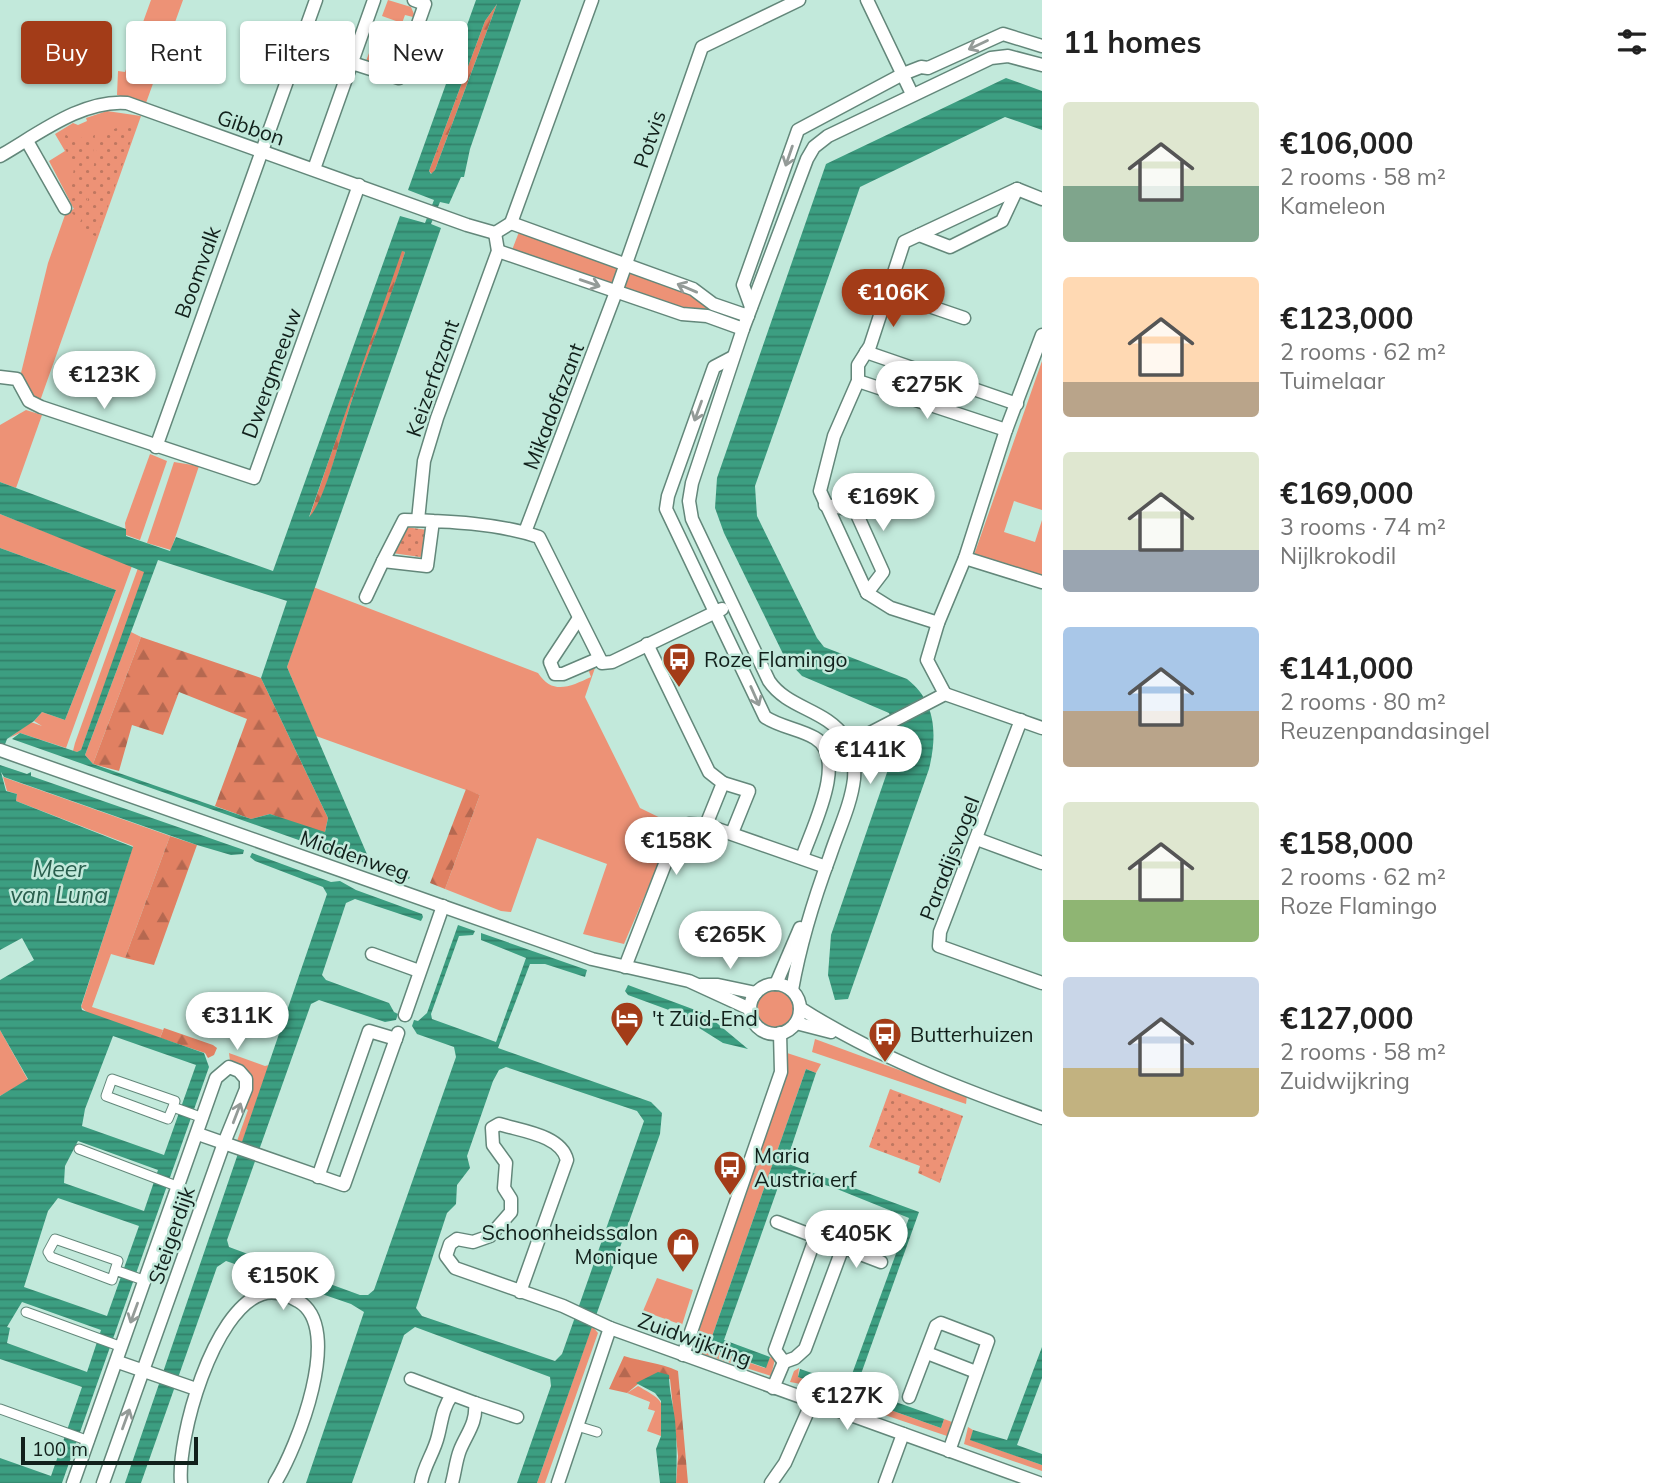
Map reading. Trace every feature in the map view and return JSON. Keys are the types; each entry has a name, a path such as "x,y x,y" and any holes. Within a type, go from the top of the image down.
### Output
{"street":[{"name":"Boomvalk","path":"156,447 316,0"},
{"path":"355,54 374,0"},
{"path":"355,64 399,78 425,4 414,0"},
{"path":"592,0 511,223 495,233 498,251 682,314 708,316 743,329"},
{"name":"Potvis","path":"625,265 702,47 799,0"},
{"path":"867,0 912,94"},
{"path":"750,311 743,285 798,130 903,75 921,67 928,68 1003,34 1042,46"},
{"path":"1042,65 1017,57 999,56 912,94 823,138 811,151 743,329 689,497 692,519 773,686 785,697 825,718 849,744 854,765 852,789 819,887 792,990 800,1007 845,1036 943,1082 1042,1118"},
{"path":"314,169 344,84"},
{"name":"Gibbon","path":"0,156 86,109 118,103 133,105 495,233"},
{"path":"27,141 65,208"},
{"name":"Dwergmeeuw","path":"156,447 254,478 359,185"},
{"path":"919,235 950,247 1002,221 1017,189"},
{"path":"938,623 891,608 867,593 825,505 820,491 822,480 834,436 858,381 858,365 866,352 904,242 1017,189 1042,199"},
{"path":"511,223 693,289 713,304 750,311"},
{"name":"Keizerfazant","path":"418,520 424,461 498,251"},
{"path":"616,292 625,265"},
{"name":"Mikadofazant","path":"525,533 616,292"},
{"path":"888,292 964,318"},
{"path":"1042,335 1006,430 965,558 938,623 927,660 945,694 1042,728"},
{"path":"866,352 1017,404"},
{"path":"733,358 714,367 666,503 765,717 816,738 828,755 830,778 802,858"},
{"path":"0,377 17,379 29,401 41,407 156,447"},
{"path":"858,381 1006,430"},
{"path":"825,505 855,510 883,572 867,593"},
{"path":"366,597 404,520 418,520 539,537 597,659 607,664 732,605"},
{"path":"383,561 427,566 433,521"},
{"path":"965,558 1042,582"},
{"path":"579,618 550,662 551,668 559,675 597,659"},
{"path":"647,644 709,772 723,783 749,791 732,833"},
{"path":"849,744 945,694"},
{"name":"Paradijsvogel","path":"1021,720 940,932 939,946 1042,983"},
{"name":"Middenweg","path":"3,751 593,959 655,971 701,985 750,1009"},
{"path":"706,825 723,783"},
{"path":"625,967 640,921 679,828 689,824 706,825 825,867"},
{"path":"977,839 1042,863"},
{"path":"800,1007 796,1023 780,1033 763,1030 752,1017 750,1009 756,993 776,984 819,887"},
{"path":"405,1015 443,906"},
{"path":"372,954 419,971"},
{"path":"776,984 792,990"},
{"name":"Middenweg","path":"701,985 718,985 756,993"},
{"path":"796,1023 845,1036"},
{"path":"198,1134 259,1157 318,1177 344,1185 397,1036 369,1031 318,1177"},
{"path":"683,1355 781,1072 780,1033"},
{"name":"Steigerdijk","path":"73,1483 219,1073 229,1067 239,1071 246,1079 246,1089 230,1145 103,1483"},
{"path":"112,1079 175,1101 173,1107 169,1119 106,1096 112,1079"},
{"path":"173,1107 203,1118"},
{"path":"520,1292 567,1160 563,1149 552,1141 499,1124 492,1128 490,1137 506,1163 504,1188 511,1199 510,1212 490,1236 473,1242 457,1239 450,1244 446,1255 455,1268 520,1292 574,1311 610,1328"},
{"name":"Steigerdijk","path":"79,1149 179,1187"},
{"path":"777,1222 881,1262"},
{"path":"784,1362 775,1350 816,1236"},
{"name":"Steigerdijk","path":"55,1239 118,1261 116,1270 112,1280 51,1258 48,1252 50,1245 55,1239"},
{"path":"773,1388 784,1362 795,1358 805,1349 843,1247"},
{"name":"Steigerdijk","path":"116,1270 146,1281"},
{"path":"181,1483 182,1447 196,1389 220,1338 251,1300 263,1294 276,1293 307,1306 316,1321 319,1340 312,1388 302,1426 275,1483"},
{"path":"26,1312 122,1347"},
{"path":"909,1397 936,1326 940,1323 988,1341 949,1451"},
{"name":"Zuidwijkring","path":"558,1483 610,1328 1039,1483"},
{"path":"927,1353 976,1372"},
{"path":"118,1362 196,1389"},
{"path":"411,1378 517,1417"},
{"path":"421,1483 426,1461 439,1434 444,1406 452,1395"},
{"path":"771,1483 785,1463 812,1402"},
{"path":"454,1482 460,1450 471,1432 476,1414 475,1403"},
{"path":"0,1409 89,1441"},
{"path":"577,1426 597,1432"},
{"path":"885,1483 903,1434"},
{"path":"993,1483 999,1468"}],"shaded area":[{"path":"151,0 183,0 175,21 143,21"},
{"path":"388,0 411,7 414,14 413,17 405,15 403,21 382,16"},
{"path":"126,69 126,84 153,84 146,103 117,95 118,71 125,72"},
{"path":"107,111 141,116 40,401 34,397 21,373 48,263 65,215 74,209 49,161 65,151 55,134 73,123 78,125 87,121 86,118"},
{"path":"121,126 135,129 97,237 78,227 90,192 100,135"},
{"path":"63,131 71,140 95,135 88,197 75,226 72,224 75,216 70,211 74,209 69,198 74,168 58,133"},
{"path":"519,232 619,269 614,284 512,250"},
{"path":"629,271 686,291 720,310 718,315 678,308 623,289"},
{"path":"1042,361 1042,510 1014,501 1004,532 1035,542 1042,520 1042,578 974,555"},
{"path":"26,410 42,415 16,488 0,482 0,425"},
{"path":"150,454 167,461 140,540 126,535 125,523"},
{"path":"174,462 199,466 171,550 147,543"},
{"path":"0,514 132,566 66,748 20,733 9,738 31,722 42,726 34,721 42,712 65,720 116,590 0,548"},
{"path":"405,527 428,530 425,554 420,557 392,553"},
{"path":"138,568 144,572 144,577 81,750 73,751 75,743"},
{"path":"313,587 538,673 550,685 556,687 569,686 591,677 588,669 596,665 585,697 640,808 675,825 624,944 583,934 607,864 537,838 511,912 501,911 445,889 480,795 316,736 287,667"},
{"path":"131,632 141,637 93,764 85,755"},
{"path":"3,777 170,836 125,958 111,954 92,1007 163,1030 160,1038 90,1015 81,1007 133,846 16,801 17,794 7,791"},
{"path":"775,991 788,996 793,1009 788,1022 775,1027 762,1022 757,1009 762,996"},
{"path":"0,1030 28,1080 0,1096"},
{"path":"815,1039 967,1095 966,1104 812,1052"},
{"path":"229,1053 265,1066 269,1065 242,1143 237,1141 248,1110 243,1107 253,1083 244,1068 230,1061"},
{"path":"787,1053 821,1064 816,1073 806,1069 708,1348 765,1368 770,1357 775,1359 771,1376 700,1353 698,1345 693,1343 783,1088"},
{"path":"890,1089 963,1116 940,1183 918,1173 920,1166 869,1147"},
{"path":"657,1278 693,1290 682,1325 643,1311"},
{"path":"592,1326 598,1333 545,1483 537,1483"},
{"path":"799,1368 798,1377 941,1428 944,1419 952,1422 947,1436 805,1388 806,1385 790,1382 794,1371"},
{"path":"638,1386 655,1396 662,1404 661,1436 647,1431 655,1411 648,1409 650,1402 627,1393"},
{"path":"968,1427 973,1430 971,1440 1042,1465 1042,1471 964,1444"}],"green space":[{"path":"497,4 468,82 468,67 485,21"},
{"path":"461,84 467,84 435,170 432,174 429,171"},
{"path":"401,250 405,252 399,271 351,403 327,481 309,518"},
{"path":"141,637 261,678 328,818 325,832 322,834 270,814 251,819 215,806 247,719 179,692 163,735 132,725 119,771 93,764"},
{"path":"466,789 480,795 445,889 430,883"},
{"path":"170,836 197,845 154,965 125,958"},
{"path":"164,1028 213,1045 217,1048 214,1055 208,1058 205,1053 160,1038"},
{"path":"624,1356 678,1371 688,1483 676,1483 678,1456 670,1379 638,1384 627,1393 609,1389"}],"water":[{"path":"476,0 521,0 470,149 464,177 461,177 449,204 440,202 431,224 441,228 287,667 369,859 410,877 409,879 12,739 20,733 77,752 81,750 144,572 0,514 0,482 126,529 126,536 170,551 176,537 273,571 400,216 425,223 434,200 408,190 446,84 461,84 429,171 431,174 435,170 497,4 485,21 468,67 468,22","holes":["402,251 405,252 327,482 309,517","158,560 287,601 261,678 328,818 325,832 270,814 251,819 93,764 85,755"]},
{"path":"1006,78 1042,91 1042,130 1005,117 860,187 755,486 757,516 817,638 824,647 907,679 924,698 932,720 933,744 929,769 848,999 835,1000 828,975 831,935 892,758 896,729 889,713 802,676 785,658 724,533 715,508 717,478 826,164"},
{"path":"0,548 116,590 65,720 42,712 34,721 7,739 0,758"},
{"name":"Meer van Luna","path":"0,765 27,774 31,772 31,776 244,850 243,854 231,855 197,845 4,777 1,772 6,791 17,794 16,801 133,847 81,1006 82,1010 204,1053 209,1067 62,1483 0,1483 0,1458 51,1476 82,1387 0,1359 0,1096 28,1079 0,1030 0,980 34,960 22,938 0,950","holes":["113,1036 196,1065 164,1155 82,1126 85,1109","78,1141 158,1170 144,1211 64,1183 65,1166","58,1198 139,1226 107,1316 24,1287 48,1211","22,1302 101,1330 87,1372 7,1343 10,1328 7,1327"]},
{"path":"252,853 331,882 340,881 356,890 422,914 423,917 421,921 355,899 346,903 322,975 326,980 389,1003 398,1014 396,1020 385,1022 319,1000 311,1004 227,1240 229,1247 360,1295 368,1295 374,1290 456,1057 454,1047 417,1034 412,1026 414,1020 418,1021 427,1013 458,925 475,931 473,935 459,936 431,1014 432,1019 496,1042 526,958 481,940 481,933 587,970 585,977 545,964 530,964 498,1048 651,1102 662,1113 660,1134 537,1483 517,1483 551,1386 550,1377 415,1327 404,1335 352,1483 306,1483 364,1312 351,1304 226,1261 217,1267 141,1483 125,1483 327,894 323,887 250,857","holes":["506,1067 637,1111 644,1121 562,1354 555,1361 422,1316 416,1308 447,1213 456,1204 457,1185 470,1168 467,1156 499,1070"]},
{"path":"628,985 706,1014 748,1049 723,1043 696,1026 696,1020 628,995 625,991"},
{"path":"806,1069 816,1073 786,1163 919,1212 856,1388 944,1419 941,1428 798,1377 800,1369 848,1385 909,1218 832,1187 783,1173 724,1340 770,1357 766,1368 708,1348"},
{"path":"1042,1347 1042,1378 1017,1445 1042,1454 1042,1465 970,1440 973,1430 1007,1440"},
{"path":"658,1372 669,1375 676,1428 676,1483 660,1483 656,1449 661,1436 661,1401 655,1393 636,1383"}],"place":[{"name":"Roze Flamingo","path":"679,689"},
{"name":"'t Zuid-End","path":"627,1048"},
{"name":"Butterhuizen","path":"885,1064"},
{"name":"Maria Austria erf","path":"730,1197"},
{"name":"Schoonheidssalon Monique","path":"683,1274"}]}
